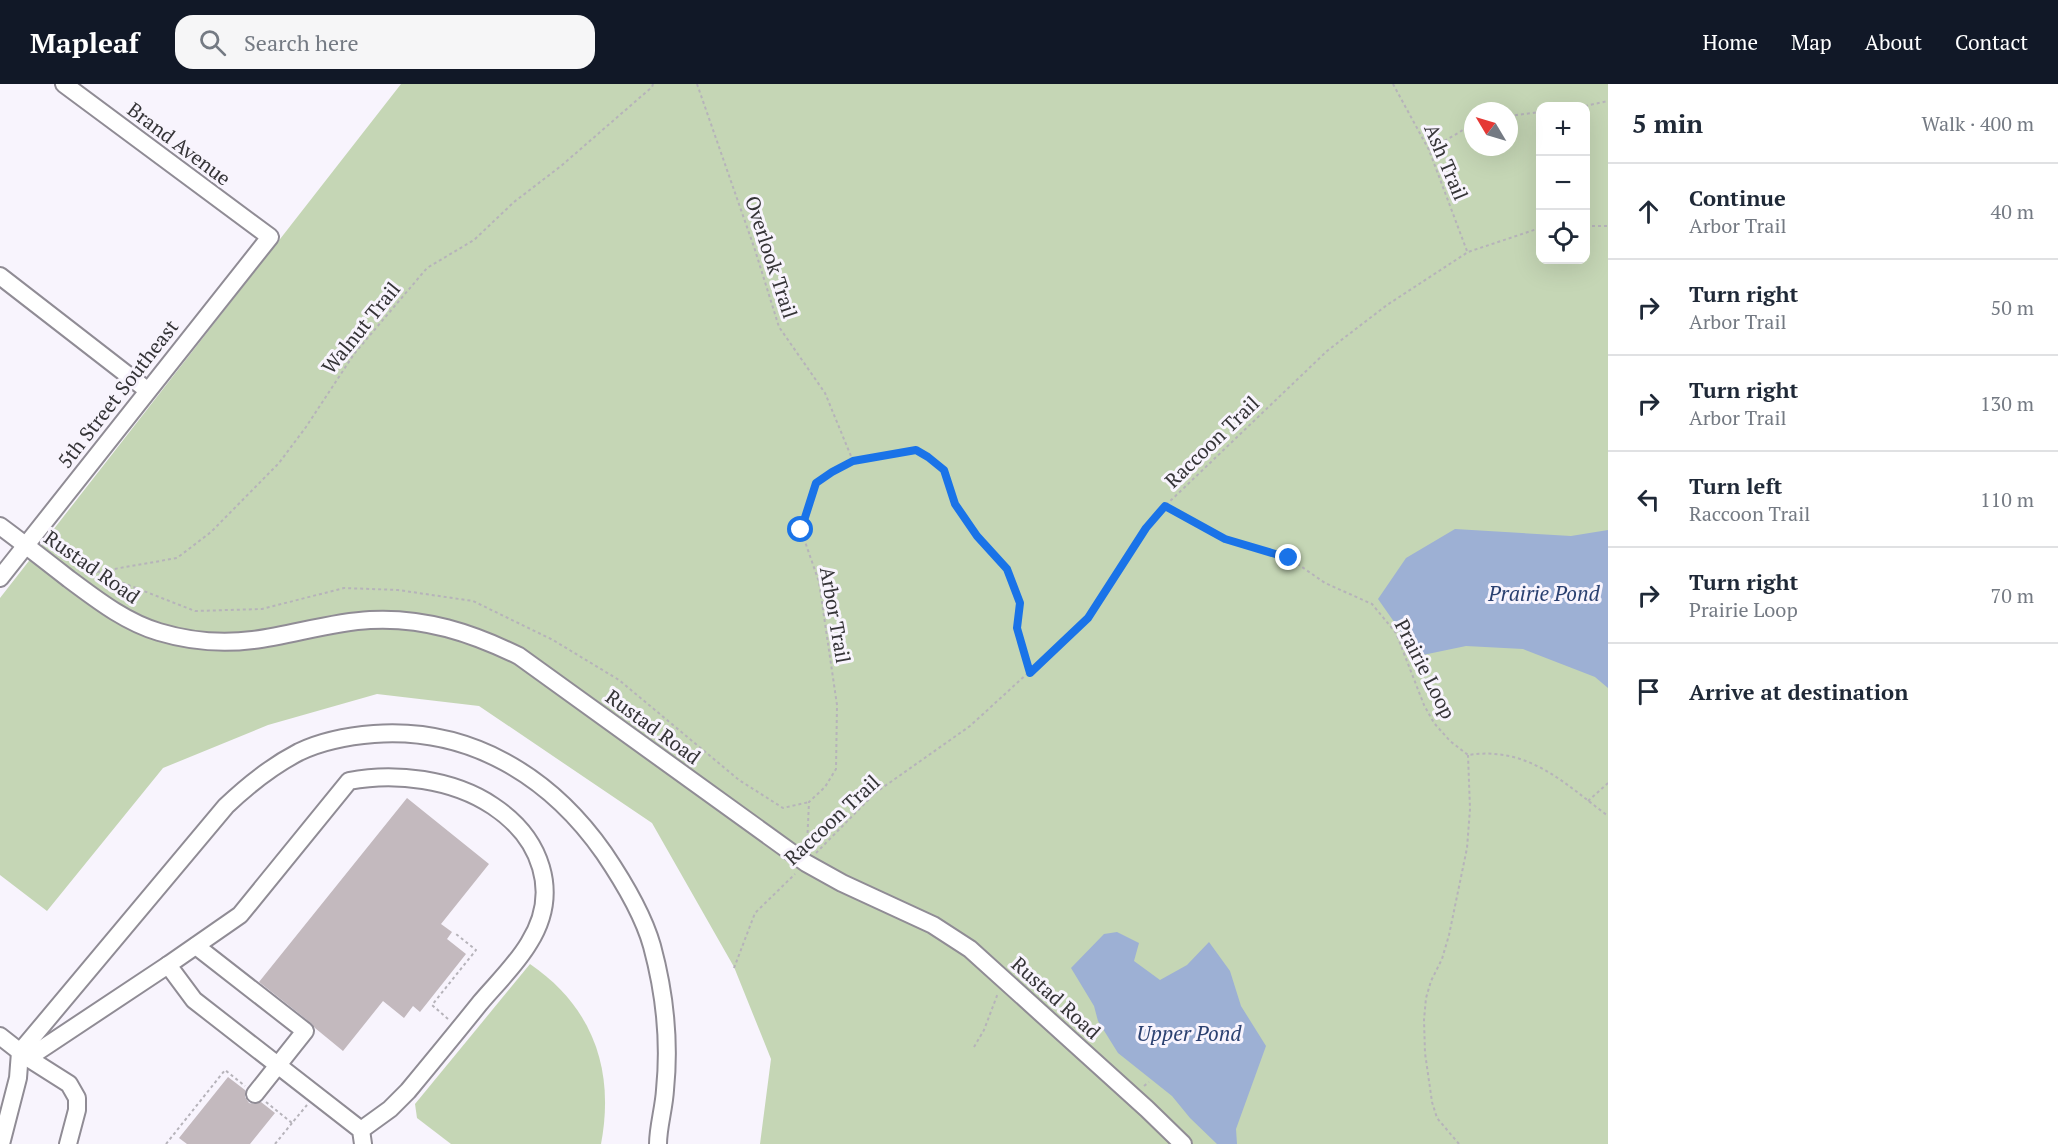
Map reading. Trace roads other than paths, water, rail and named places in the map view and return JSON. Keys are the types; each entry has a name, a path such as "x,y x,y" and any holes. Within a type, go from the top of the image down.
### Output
{"street":[{"name":"Brand Avenue","path":"64,84 270,237"},
{"name":"5th Street Southeast","path":"0,578 270,237"},
{"path":"0,276 147,390"},
{"name":"Rustad Road","path":"0,526 100,602 128,620 157,632 190,639 223,642 255,640 369,620 409,620 447,627 484,639 519,656 806,863 842,883 933,925 970,949 1183,1144"},
{"path":"1,1144 24,1055 226,806 258,778 300,752 342,738 392,733 423,734 451,740 505,760 525,773 571,813 593,837 614,867 636,907 652,944 667,1017 668,1057 658,1144"},
{"path":"24,1055 168,965 240,915 349,780 367,777 397,778 448,786 486,801 516,825 535,851 545,881 543,910 529,944 408,1092 362,1137 315,1094 194,1000 168,965"},
{"path":"196,946 305,1032 255,1094"},
{"path":"0,1036 24,1055 69,1084 77,1098 77,1110 68,1144"}],"water":[{"name":"Prairie Pond","path":"1455,529 1571,536 1608,530 1608,688 1595,677 1523,649 1466,646 1418,656 1378,599 1406,558"},
{"name":"Upper Pond","path":"1117,932 1139,943 1134,961 1160,980 1187,965 1209,942 1230,971 1241,1006 1266,1046 1236,1129 1237,1144 1217,1144 1190,1118 1172,1096 1118,1053 1098,1021 1094,1006 1071,968 1104,934"}]}
